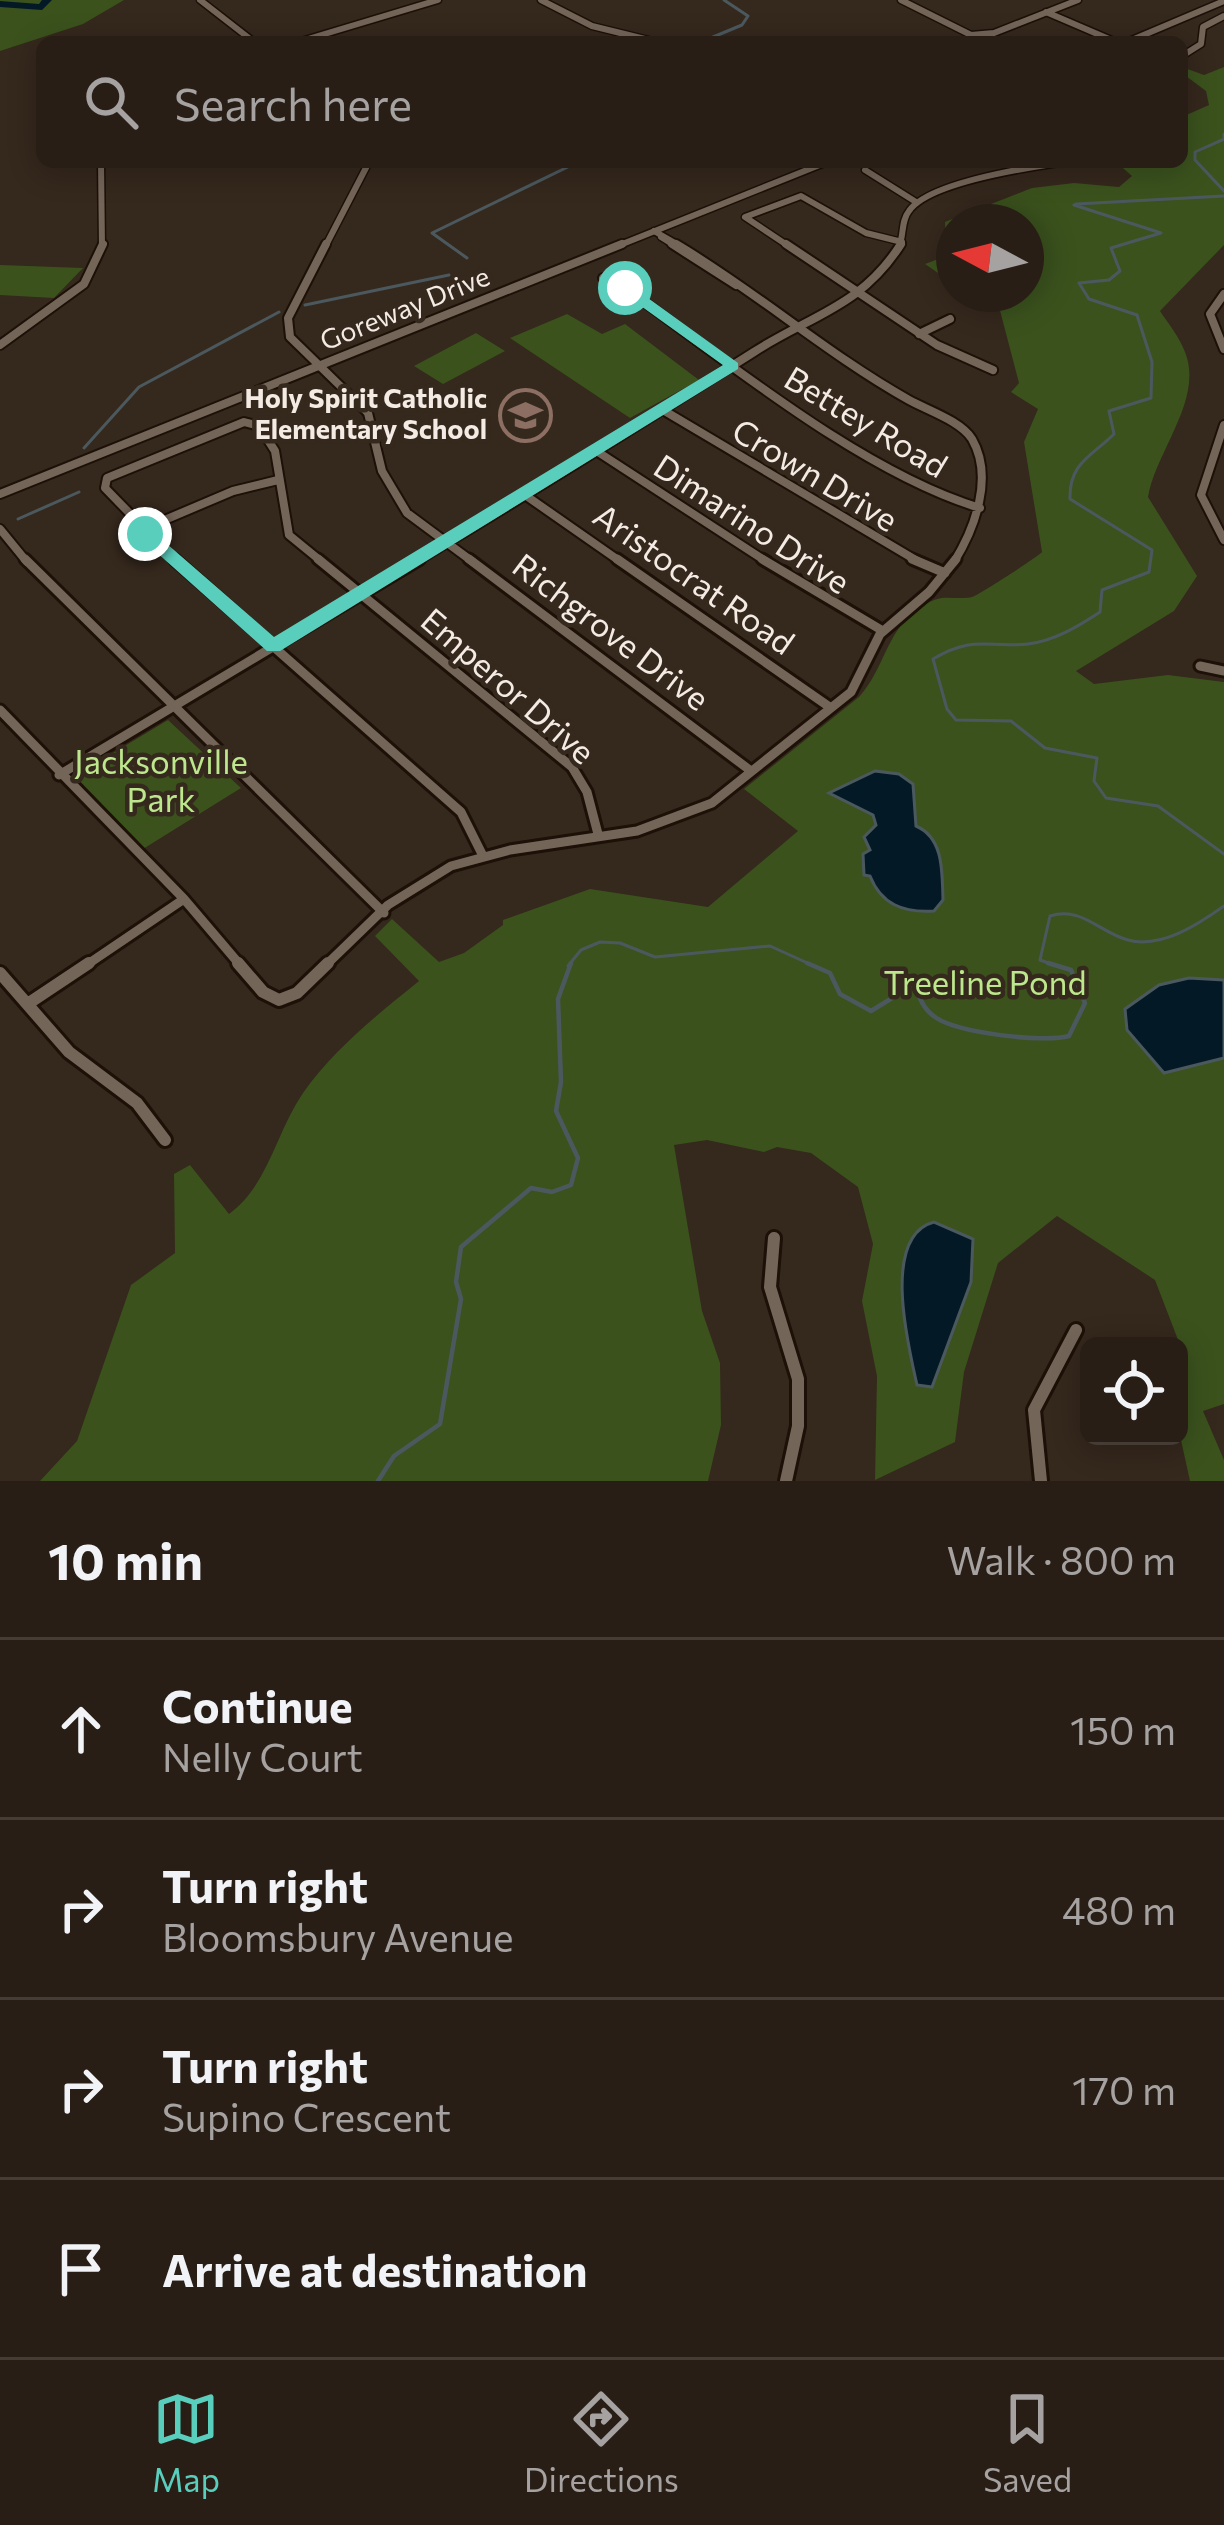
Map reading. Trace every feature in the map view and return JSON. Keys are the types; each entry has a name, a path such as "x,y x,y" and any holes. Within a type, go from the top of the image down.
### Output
{"street":[{"path":"200,0 246,36"},
{"path":"318,36 439,0"},
{"path":"541,0 624,36"},
{"path":"901,0 971,34 994,33 1078,0"},
{"path":"1141,36 1224,1"},
{"path":"1046,13 1102,36"},
{"path":"1188,52 1201,44 1203,26 1224,16"},
{"path":"0,345 82,284 95,268 103,236 101,168"},
{"name":"Richgrove Drive","path":"366,168 286,325 290,337 368,412 395,499 751,771"},
{"name":"Goreway Drive","path":"0,494 812,168"},
{"path":"59,775 859,293 885,269 902,242 904,216 916,202 1025,168"},
{"path":"865,170 916,202"},
{"path":"902,242 873,236 801,196 746,216 920,334 993,370"},
{"path":"0,710 184,898 263,992 279,1000 297,993 383,913 434,874 483,856 688,816 751,771 860,682 883,631 945,573 980,508 969,433 869,378 658,233"},
{"name":"Bettey Road","path":"603,278 625,288 793,409 920,483 980,508"},
{"path":"1224,294 1210,314 1224,349"},
{"path":"920,334 950,319"},
{"name":"Crown Drive","path":"663,410 895,552 945,573"},
{"name":"Emperor Drive","path":"141,530 105,488 107,478 244,422 259,425 269,435 289,536 572,767 586,792 598,833"},
{"path":"1224,425 1201,495 1224,540"},
{"name":"Dimarino Drive","path":"598,452 841,610 883,631"},
{"path":"278,480 233,491 141,530 461,812 483,856"},
{"name":"Aristocrat Road","path":"525,495 831,708"},
{"path":"0,529 36,573 383,913"},
{"path":"1200,666 1224,671"},
{"path":"0,730 11,722"},
{"path":"29,1003 184,898"},
{"path":"0,973 69,1052 137,1103 165,1140"},
{"path":"773,1238 770,1287 798,1379 798,1426 786,1481"},
{"path":"1041,1481 1034,1410 1076,1330"}],"green space":[{"path":"0,0 124,0 83,24 0,51"},
{"name":"Treeline Pond","path":"1224,67 1224,245 1160,311 1185,352 1188,388 1148,497 1197,576 1174,611 1076,671 1094,684 1168,675 1224,682 1224,1404 1203,1411 1224,1460 1224,1481 1190,1481 1182,1445 1188,1445 1188,1337 1177,1337 1155,1280 1057,1216 998,1263 964,1372 955,1442 875,1480 877,1376 862,1301 873,1244 858,1187 811,1153 777,1147 764,1152 707,1140 674,1145 702,1311 720,1363 721,1425 708,1481 40,1481 77,1441 131,1285 175,1253 174,1174 190,1165 229,1214 253,1189 315,1077 357,1033 419,981 375,936 392,919 439,962 464,953 503,925 503,920 590,889 708,907 798,831 744,789 859,697 897,632 918,609 938,599 972,597 1042,552 1024,442 1038,409 1011,392 1019,383 1000,312 1044,312 1044,204 991,204 1032,188 1074,183 1119,187 1132,176 1123,168 1188,168 1188,114 1209,105 1206,91 1188,78 1188,69 1204,75"},
{"path":"0,265 83,268 54,298 0,295"},
{"path":"567,314 602,334 625,324 699,380 630,418 510,338"},
{"path":"476,333 505,351 443,384 414,366"},
{"name":"Jacksonville Park","path":"168,720 241,788 143,849 73,777"}],"water":[{"path":"875,771 899,774 913,784 916,826 937,847 941,867 943,900 934,911 903,908 880,894 870,876 864,875 863,854 870,850 864,837 876,825 873,815 829,793"},
{"path":"1189,978 1224,980 1224,1058 1164,1073 1127,1030 1125,1009 1159,985"},
{"path":"934,1222 973,1239 971,1282 932,1387 917,1385 902,1294 908,1248 918,1231"}],"waterway":[{"path":"0,4 42,7 47,0"},
{"path":"715,36 742,25 748,16 724,0"},
{"path":"1224,134 1224,139 1195,152 1195,160 1224,191"},
{"path":"467,258 432,233 566,168"},
{"path":"1076,204 1224,196"},
{"path":"1074,205 1161,233 1111,248 1120,271 1109,280 1079,283 1089,299 1137,315 1152,362 1151,398 1109,411 1114,434 1077,469 1070,499 1152,550 1149,572 1102,590 1100,612 1057,636 1028,644 970,645 933,659 947,709 956,720 1011,721 1045,748 1097,758 1094,781 1106,798 1158,806 1224,854"},
{"path":"305,305 449,275"},
{"path":"84,448 139,387 279,312"},
{"path":"18,519 79,492"},
{"path":"1052,964 1040,960 1050,916 1072,915 1118,937 1141,942 1179,933 1224,906"},
{"path":"568,966 581,950 600,942 620,943 655,957 770,946 814,966"},
{"path":"378,1481 394,1456 440,1424 461,1299 456,1282 461,1247 531,1188 552,1192 571,1185 578,1158 556,1111 561,1082 558,999 571,963"},
{"path":"807,963 830,973 840,994 871,1011 915,984 927,1010 946,1023 1001,1035 1069,1036 1085,1003 1071,970 1052,964"},
{"path":"1052,964 1057,966"}],"place":[{"name":"Holy Spirit Catholic Elementary School","path":"526,415"}],"route":[{"path":"145,534 273,646 632,432 733,366 625,288"}]}
